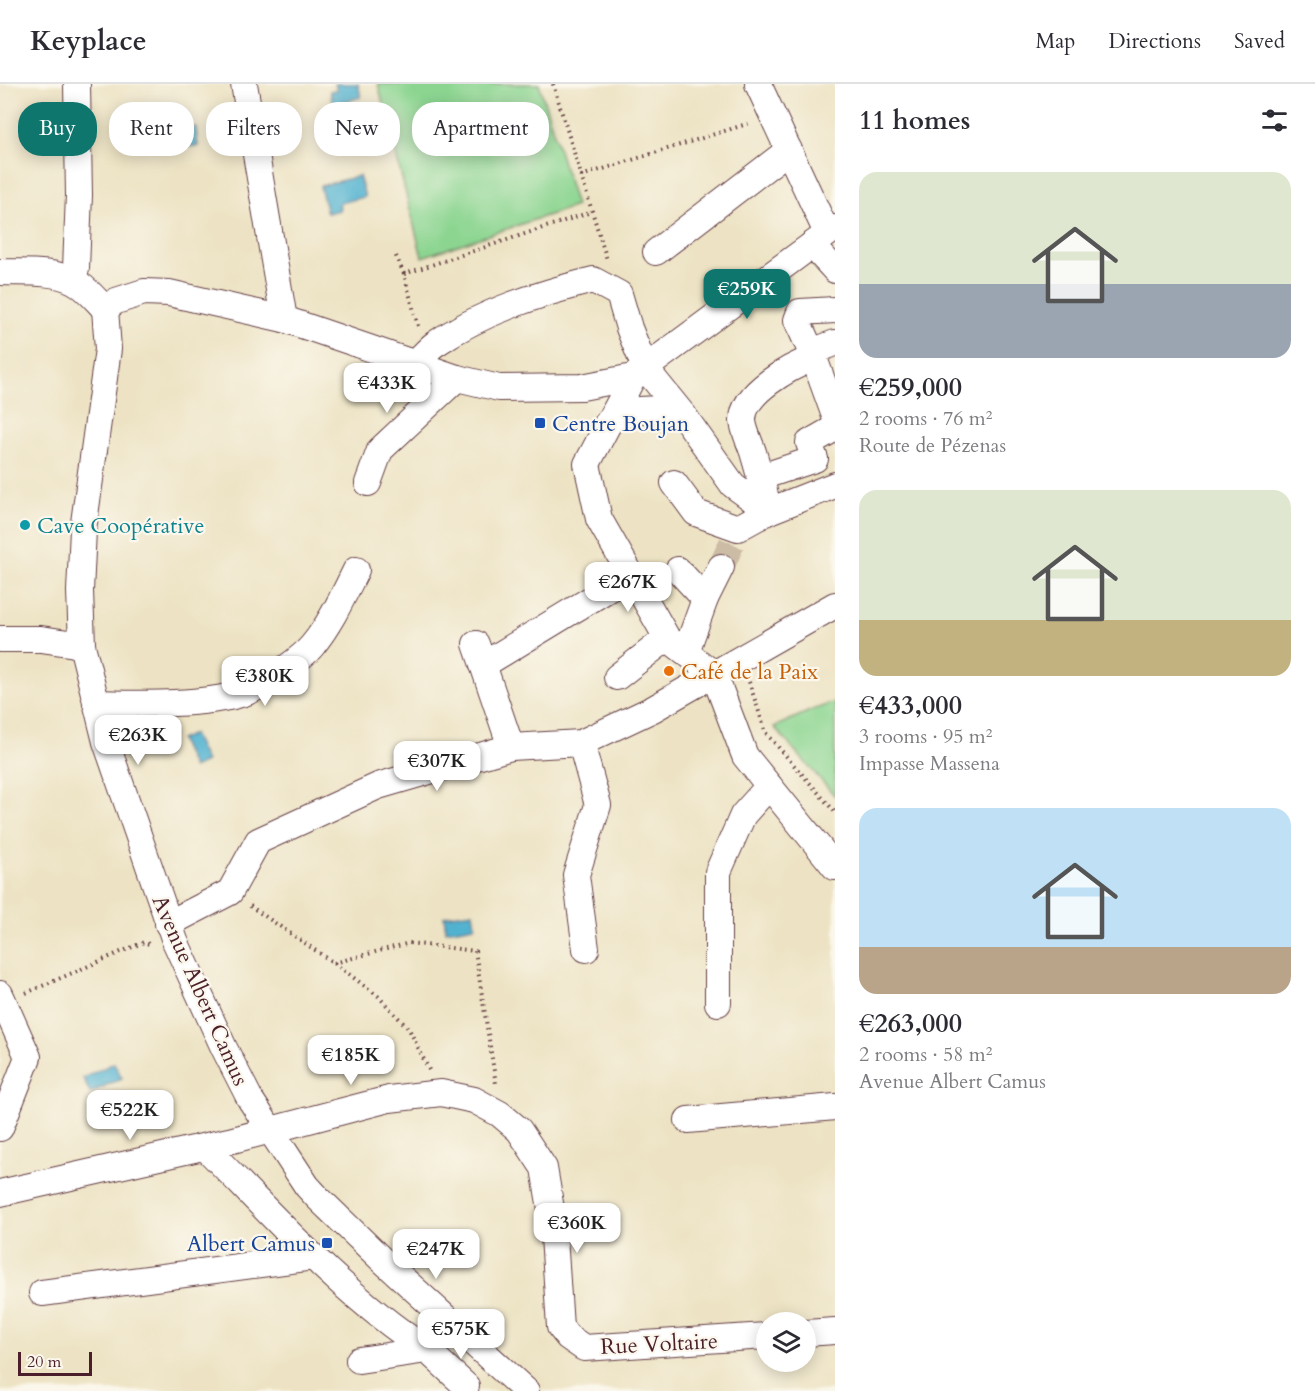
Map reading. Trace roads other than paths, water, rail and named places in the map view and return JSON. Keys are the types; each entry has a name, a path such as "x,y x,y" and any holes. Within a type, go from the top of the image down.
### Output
{"street":[{"path":"73,280 76,268 79,195 77,84"},
{"path":"244,84 284,319"},
{"path":"758,84 825,235 835,270"},
{"path":"656,252 789,150"},
{"path":"825,235 639,373 608,421 587,464 599,519 631,575 676,645 714,674 745,756 835,867"},
{"path":"0,272 51,274 73,280 84,287 105,309 116,301 144,292 169,293 284,319 457,378 500,388 582,387 639,373"},
{"path":"415,363 434,344 492,313 550,291 592,280 619,294 639,373 684,416 733,485 768,512"},
{"name":"Avenue Albert Camus","path":"105,309 108,349 83,530 80,591 82,645 106,742 172,933 224,1048 250,1099 318,1198 492,1362 526,1391"},
{"path":"835,310 800,312 797,320 813,355 835,416"},
{"path":"768,512 761,477 743,419 750,402 772,379 835,343"},
{"path":"368,483 380,450 457,378"},
{"path":"608,421 639,410 660,409 684,416"},
{"path":"761,477 815,459 809,443 835,428"},
{"path":"674,483 696,513 737,531 768,512 835,485"},
{"path":"617,677 676,645 722,567"},
{"path":"96,703 205,701 246,693 283,670 310,648 332,619 356,570"},
{"path":"678,570 705,598"},
{"path":"511,747 480,654 631,575"},
{"path":"172,933 230,892 258,841 378,786 511,747 581,743 653,709 835,605"},
{"path":"0,639 41,639 82,645"},
{"path":"581,743 598,805 576,875 586,949"},
{"path":"718,1003 718,872 743,815 769,786"},
{"path":"0,1128 28,1057 2,998"},
{"name":"Rue Voltaire","path":"0,1193 205,1147 388,1099 441,1093 474,1100 500,1114 519,1130 544,1168 553,1221 560,1327 568,1337 584,1348 756,1337"},
{"path":"688,1120 835,1107"},
{"path":"205,1147 313,1257 391,1326 427,1350 464,1388 492,1362"},
{"path":"42,1293 313,1257"},
{"path":"816,1332 835,1331"},
{"path":"359,1360 427,1350"}],"water":[{"path":"335,84 358,84 361,97 344,102 332,102 330,91 337,90"},
{"path":"194,127 196,127 198,146 194,146"},
{"path":"359,176 365,197 339,203 340,210 327,213 320,186"},
{"path":"193,734 206,762 193,768 180,740"},
{"path":"473,912 475,926 446,931 444,916"},
{"path":"114,1063 122,1078 90,1093 83,1078"}],"tunnel":[{"path":"721,567 736,534"}],"place":[{"name":"Centre Boujan","path":"540,423"},
{"name":"Cave Coopérative","path":"25,525"},
{"name":"Café de la Paix","path":"669,671"},
{"name":"Albert Camus","path":"327,1243"}]}
